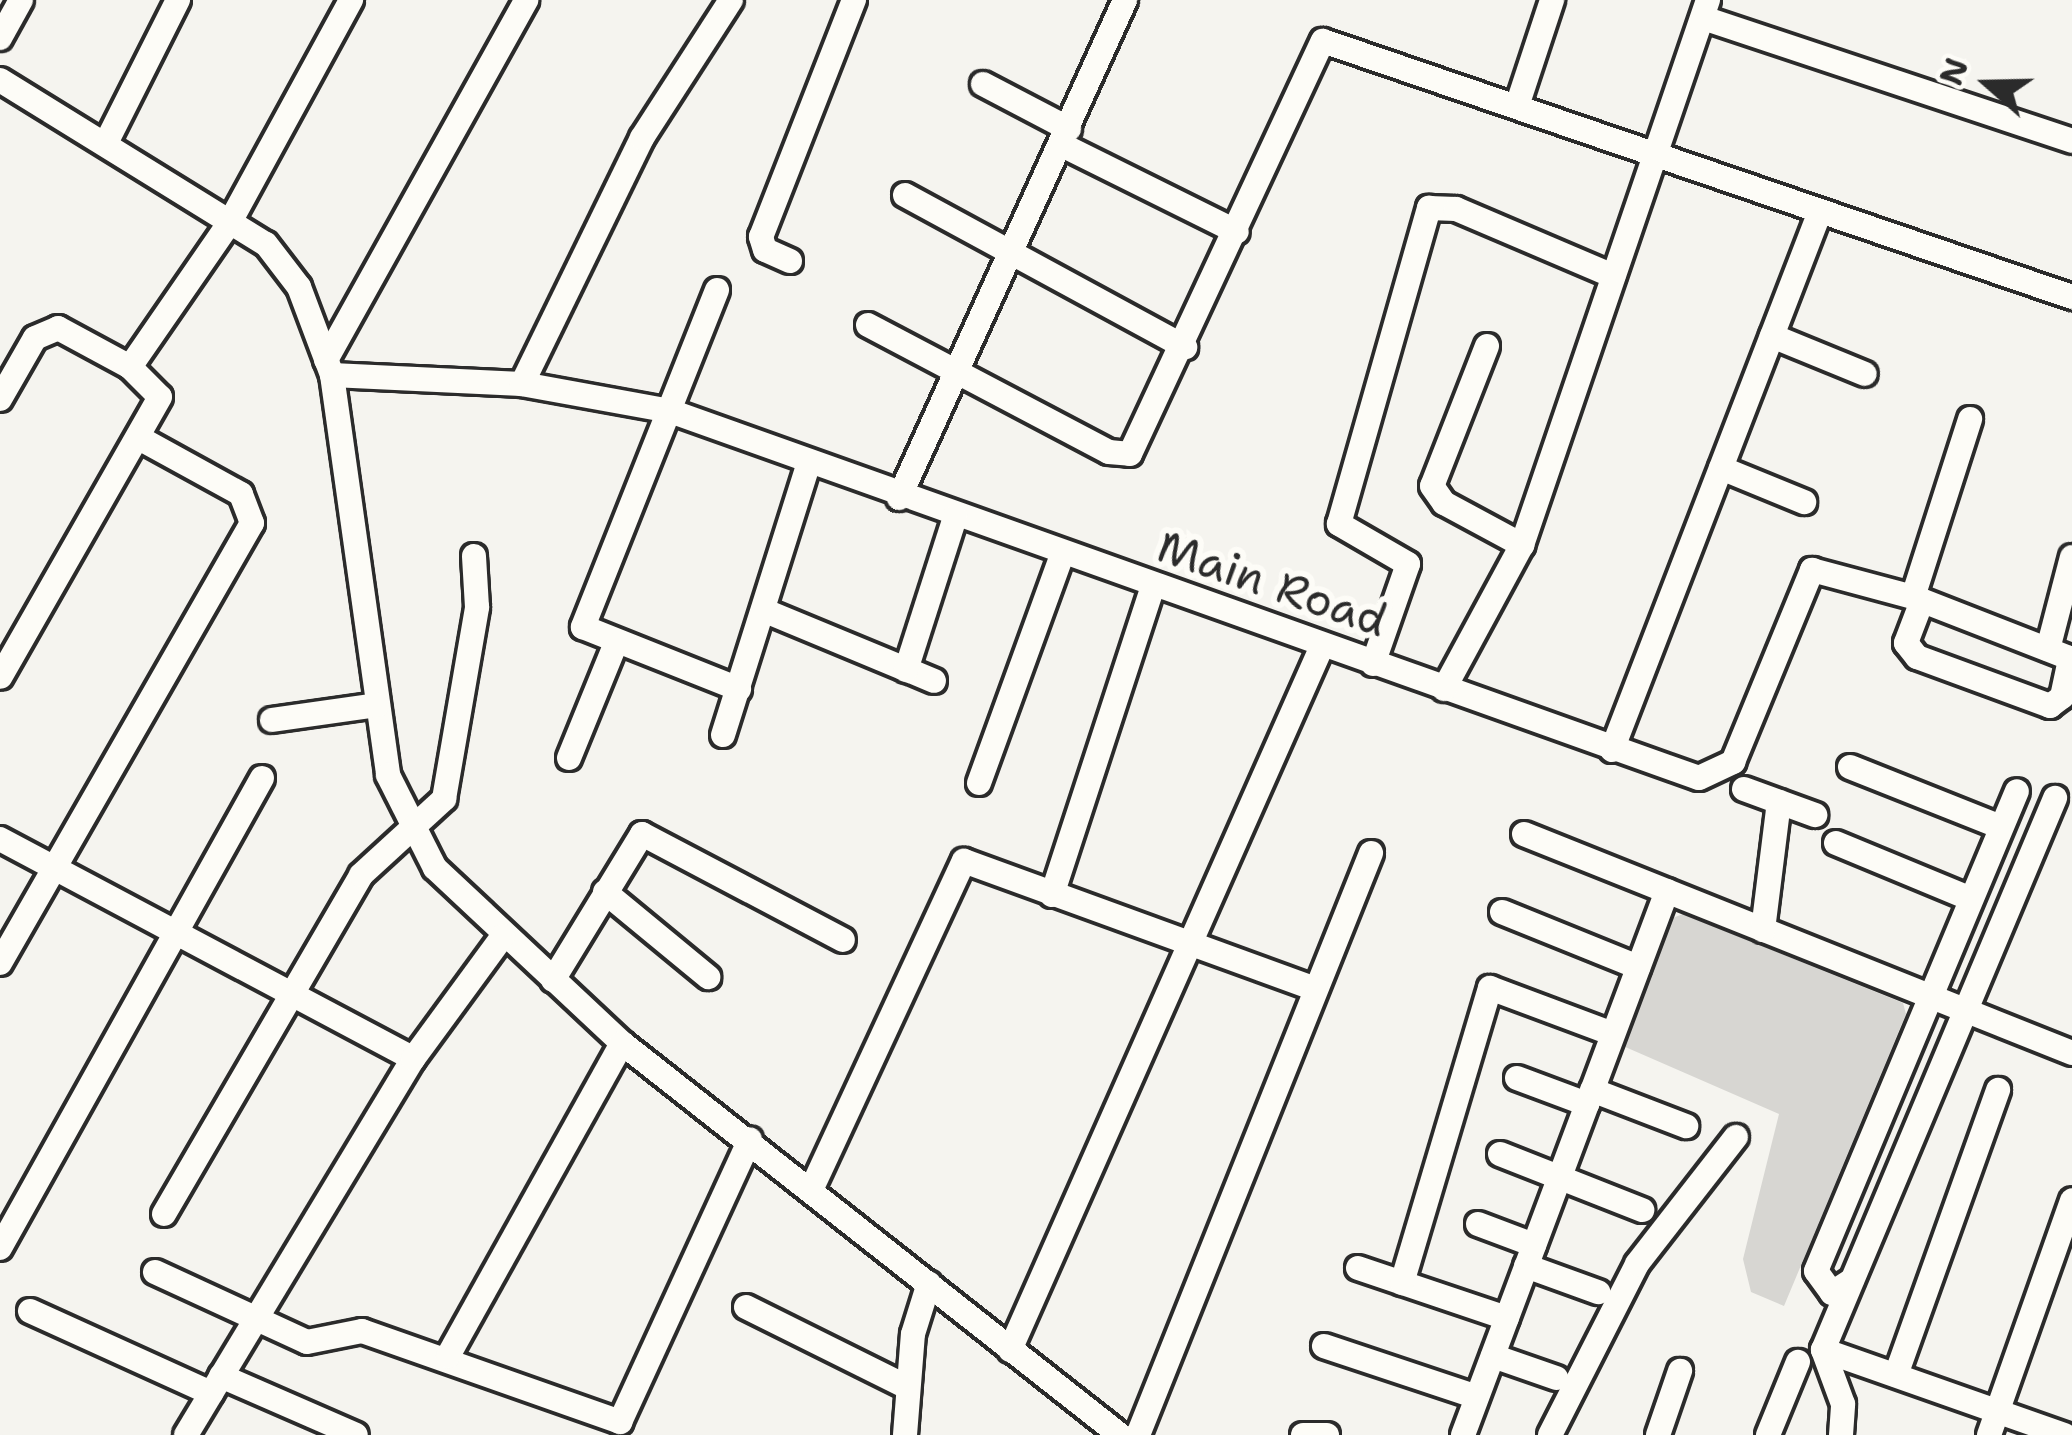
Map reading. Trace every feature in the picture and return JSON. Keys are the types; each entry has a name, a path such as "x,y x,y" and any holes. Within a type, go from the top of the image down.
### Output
{"street":[{"path":"0,38 21,0"},
{"path":"106,141 178,0"},
{"path":"130,367 230,222 351,0"},
{"path":"329,368 526,0"},
{"path":"522,384 642,138 730,0"},
{"path":"790,261 765,250 761,237 854,0"},
{"path":"899,498 1125,0"},
{"path":"1517,106 1552,0"},
{"path":"1444,689 1522,545 1706,9 2072,141"},
{"path":"868,325 1120,456 1141,444 1323,41 2072,297"},
{"path":"0,80 106,141 266,244 299,287 329,368 377,705 411,834 503,936 622,1042 1120,1435"},
{"path":"983,84 1066,137 1237,232"},
{"path":"905,195 1184,347"},
{"path":"1373,664 1408,564 1349,537 1341,514 1429,208 1456,209 1612,276"},
{"path":"1612,750 1819,214"},
{"path":"717,290 583,620 587,634 739,689"},
{"path":"0,399 44,331 58,328 130,367 160,397 0,676"},
{"path":"1772,336 1865,374"},
{"path":"1487,346 1432,486 1444,503 1522,545"},
{"name":"Main Road","path":"329,368 522,384 670,411 899,498 1699,778 1720,775 1812,570 1918,599 2063,655"},
{"path":"1970,418 1918,599 1910,651 1999,688 2057,704 2072,557"},
{"path":"0,963 252,523 241,494 140,438"},
{"path":"723,735 809,462"},
{"path":"1721,468 1804,502"},
{"path":"906,670 955,517"},
{"path":"979,783 1062,555"},
{"path":"164,1214 362,875 444,799 477,607 474,556"},
{"path":"1052,895 1153,586"},
{"path":"764,610 934,682"},
{"path":"569,758 615,645"},
{"path":"1010,1350 1322,646"},
{"path":"272,720 377,705"},
{"path":"1850,767 2001,827"},
{"path":"0,1248 262,778"},
{"path":"1744,789 1815,815"},
{"path":"1853,1278 1839,1294 1816,1280 2017,791"},
{"path":"1841,1435 1843,1404 1823,1350 2055,798"},
{"path":"1763,930 1780,802"},
{"path":"553,980 637,839 655,834 843,940"},
{"path":"1524,834 2072,1054"},
{"path":"0,839 413,1059"},
{"path":"1836,843 1971,899"},
{"path":"1138,1435 1312,988 1371,853"},
{"path":"811,1190 954,868 974,860 1191,948 1312,988"},
{"path":"1463,1435 1667,891"},
{"path":"605,892 709,977"},
{"path":"1502,912 1638,967"},
{"path":"185,1435 413,1059 503,936"},
{"path":"1402,1283 1490,988 1613,1034"},
{"path":"448,1355 622,1042"},
{"path":"1517,1078 1686,1126"},
{"path":"1896,1375 1998,1090"},
{"path":"1550,1435 1636,1264 1736,1137"},
{"path":"155,1272 254,1322 307,1342 350,1330 448,1355 617,1429 750,1141"},
{"path":"1500,1154 1642,1210"},
{"path":"1993,1423 2072,1200"},
{"path":"1478,1224 1598,1292"},
{"path":"1358,1268 1507,1318"},
{"path":"905,1435 905,1386 928,1283"},
{"path":"746,1307 905,1386"},
{"path":"30,1311 356,1435"},
{"path":"1324,1346 1477,1397"},
{"path":"1823,1350 1896,1375 1993,1423 2065,1435"},
{"path":"1492,1356 1556,1378"},
{"path":"1768,1435 1798,1363"},
{"path":"1658,1435 1680,1371"},
{"path":"1303,1435 1328,1435"}],"shaded area":[{"path":"1683,914 1903,1003 1906,1014 1784,1306 1751,1292 1743,1259 1779,1114 1623,1046 1670,919"}]}
